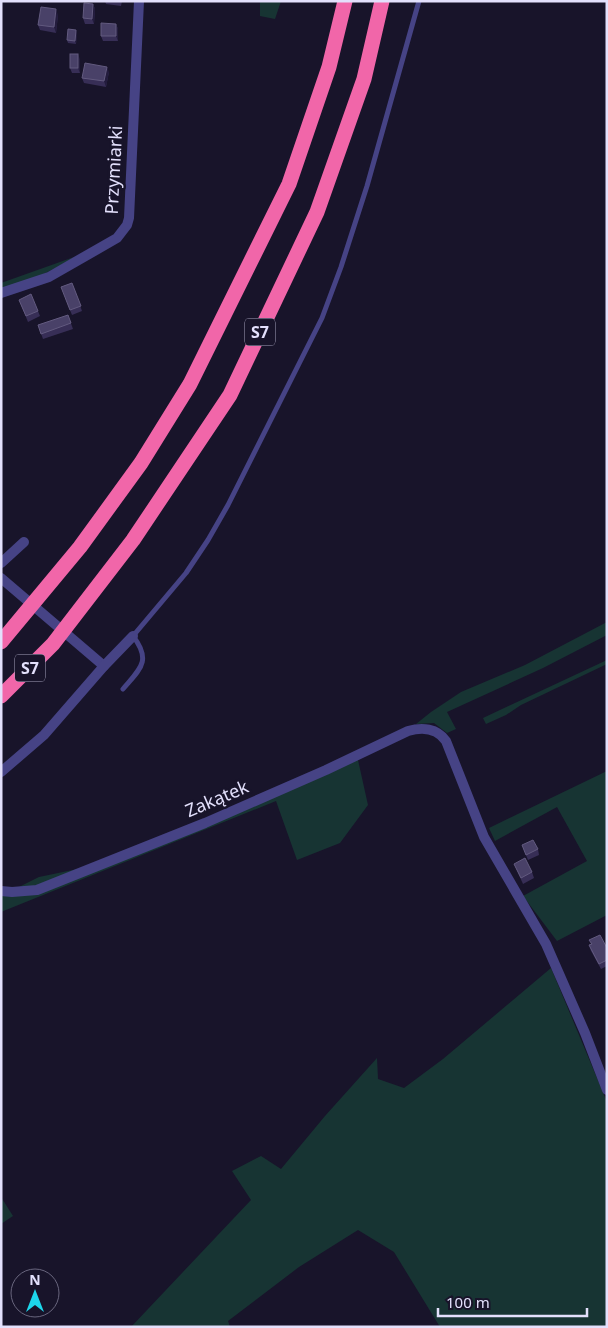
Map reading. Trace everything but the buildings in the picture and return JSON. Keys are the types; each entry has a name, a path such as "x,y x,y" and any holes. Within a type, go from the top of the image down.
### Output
{"highway":[{"name":"S7","path":"1,642 86,539 141,463 190,384 289,184 329,67 345,1"},
{"name":"S7","path":"1,696 53,644 133,540 230,395 317,212 364,79 382,1"}],"street":[{"name":"Przymiarki","path":"1,293 49,277 117,238 127,225 129,218 139,1"},
{"path":"1,563 24,542"},
{"path":"1,578 104,666"},
{"path":"1,772 44,735 104,666 133,636"},
{"name":"Zakątek","path":"1,892 37,890 205,823 326,770 408,731 417,728 432,729 442,735 446,741 484,837 546,944 585,1033 607,1090"}],"lane":[{"path":"123,689 136,674 144,657 142,647 133,636 186,573 208,540 228,505 322,318 342,267 367,186 419,1"}],"green space":[{"path":"260,1 281,1 275,19 260,16"},
{"path":"74,257 39,276 1,290 1,283"},
{"path":"607,622 607,635 543,668 447,712 456,729 447,733 434,723 416,724 461,692 525,665"},
{"path":"607,660 607,664 521,705 506,715 486,724 483,718"},
{"path":"416,724 358,760 368,805 340,843 297,860 276,801 1,912 1,896 39,877 87,867 271,791"},
{"path":"607,771 607,915 557,941 523,896 587,861 557,807 495,841 489,828"},
{"path":"551,968 607,1102 607,1327 440,1327 394,1252 358,1230 299,1267 228,1321 230,1327 131,1327 251,1200 232,1171 261,1156 281,1169 377,1058 378,1079 404,1088 443,1059"},
{"path":"1,1197 13,1216 1,1224"}]}
